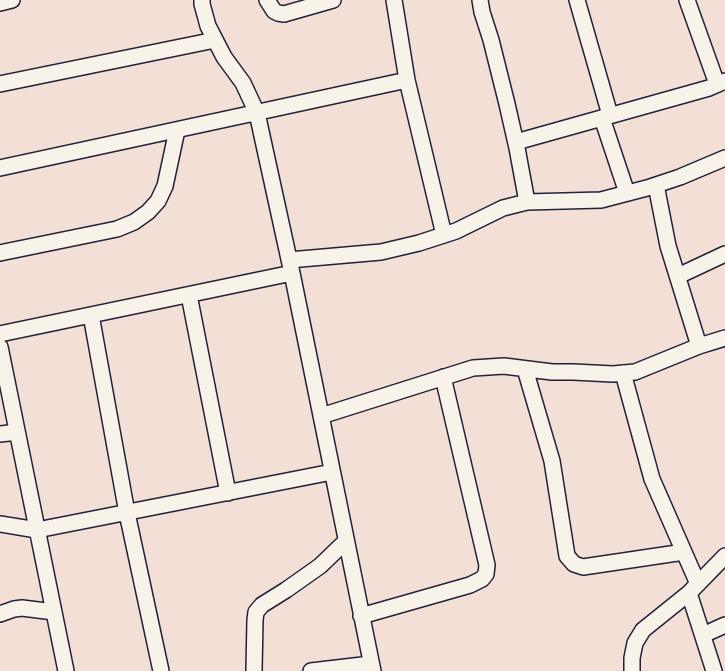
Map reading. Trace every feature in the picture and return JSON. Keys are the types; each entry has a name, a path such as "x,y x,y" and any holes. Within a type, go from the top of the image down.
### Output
{"street":[{"path":"0,3 12,0"},
{"path":"202,0 208,26 224,57 243,83 257,113 290,266 372,667 311,671"},
{"path":"267,0 274,11 278,14 284,14 333,0"},
{"path":"394,0 407,80 444,235"},
{"path":"480,0 482,12 492,40 516,142 527,202"},
{"path":"577,0 606,117 627,193"},
{"path":"516,142 721,83 687,0"},
{"path":"0,84 215,40"},
{"path":"0,168 407,80"},
{"path":"0,253 116,229 134,222 148,212 158,201 165,186 177,130"},
{"path":"0,334 190,295 290,266 382,252 419,243 456,231 503,208 527,202 601,200 680,177 725,158"},
{"path":"656,185 668,246 699,346"},
{"path":"678,276 725,254"},
{"path":"190,295 228,493"},
{"path":"92,315 127,512 161,671"},
{"path":"321,416 473,368 504,366 552,372 613,374 635,372 699,346 725,338"},
{"path":"0,347 66,671"},
{"path":"525,369 552,461 568,556 574,564 583,567 684,552"},
{"path":"623,373 652,479 684,552 702,635 714,671"},
{"path":"361,616 470,585 482,579 486,574 487,565 443,377"},
{"path":"0,434 17,432"},
{"path":"0,524 37,530 332,472"},
{"path":"254,671 256,612 262,605 320,566 346,542"},
{"path":"632,671 634,644 643,630 693,588 725,556"},
{"path":"0,614 22,608 54,612"},
{"path":"702,635 725,625"}]}
